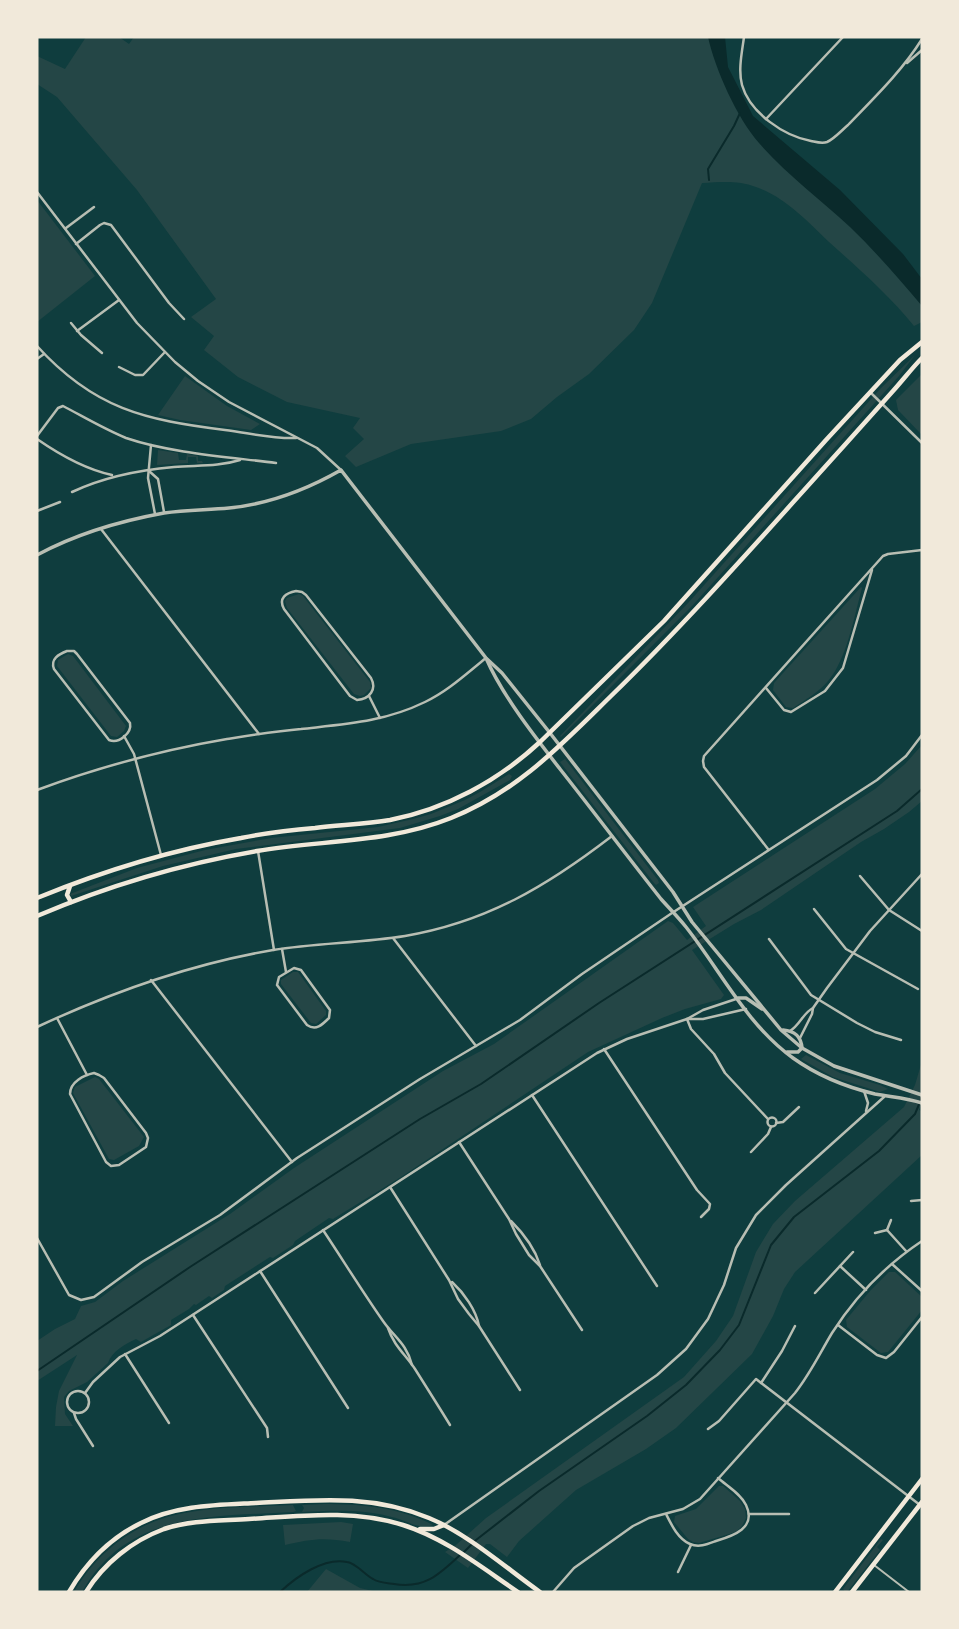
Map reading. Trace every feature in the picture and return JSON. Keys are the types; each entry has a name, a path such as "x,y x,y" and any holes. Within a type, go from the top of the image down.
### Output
{"main road":[{"path":"37,898 113,869 214,843 306,828 370,823 401,817 430,809 511,772 664,621 825,440 900,360 922,342"},
{"path":"37,916 116,885 166,871 258,851 373,839 418,829 462,813 516,783 560,746 648,660 711,594 922,358"},
{"path":"511,772 516,783"},
{"path":"71,885 67,895 71,902"},
{"path":"835,1592 922,1479"},
{"path":"69,1592 89,1563 109,1544 140,1523 155,1517 206,1506 336,1499 402,1509 443,1525 540,1592"},
{"path":"296,1501 299,1508 296,1516"},
{"path":"852,1592 921,1503"},
{"path":"86,1592 98,1575 120,1553 164,1529 200,1521 343,1515 391,1521 426,1533 518,1592"},
{"path":"416,1530 434,1529 443,1525"},
{"path":"531,1592 540,1592"}],"street":[{"path":"744,37 741,57 742,85 747,95 777,128 805,140 827,143 922,50"},
{"path":"766,119 842,37"},
{"path":"904,65 922,39"},
{"path":"37,192 145,333 164,353 220,396 317,448 341,470 486,659 540,743 687,929 765,1033 785,1052 825,1077 864,1091 922,1102"},
{"path":"65,229 94,207"},
{"path":"76,244 102,224 111,225 169,303 184,318"},
{"path":"78,331 119,300"},
{"path":"71,323 102,353"},
{"path":"37,346 63,372 83,387 132,412 183,425 296,438"},
{"path":"119,367 135,375 143,375 164,353"},
{"path":"37,359 44,354"},
{"path":"870,393 922,443"},
{"path":"116,475 78,463 37,438 58,408 63,406 107,430 151,445 276,463"},
{"path":"151,445 148,481 155,515"},
{"path":"72,492 116,475 171,467 221,464 242,459"},
{"path":"37,555 101,529 155,515 240,507 271,500 302,490 341,470"},
{"path":"149,471 158,479 164,513"},
{"path":"37,511 60,502"},
{"path":"101,529 259,734"},
{"path":"769,850 705,767 703,763 706,754 873,567 887,554 922,550"},
{"path":"766,687 784,710 791,712 828,689 844,665 873,567"},
{"path":"296,591 306,595 373,680 369,696 357,700 350,696 284,609 282,601 285,595 296,591"},
{"path":"67,651 77,654 130,723 130,730 124,736 115,741 109,740 54,669 55,658 67,651"},
{"path":"486,659 502,673 550,733 713,949 781,1030 802,1048 834,1066 922,1094"},
{"path":"37,790 87,773 196,744 381,719 432,698 486,659"},
{"path":"369,696 381,719"},
{"path":"37,1238 66,1292 75,1298 87,1300 94,1297 142,1262 234,1206 292,1162 436,1069 520,1020 673,912 884,775 906,756 922,735"},
{"path":"124,736 136,759 161,855"},
{"path":"37,1027 106,996 216,962 274,950 393,937 455,924 505,905 555,878 612,836"},
{"path":"258,851 274,950"},
{"path":"790,1031 813,1008 853,953 922,874"},
{"path":"860,876 889,910 922,930"},
{"path":"814,909 843,946 918,989"},
{"path":"393,937 477,1046"},
{"path":"769,939 807,990 866,1028 901,1040"},
{"path":"282,949 286,972"},
{"path":"294,968 300,970 329,1007 330,1016 319,1026 309,1026 278,987 277,979 286,972 294,968"},
{"path":"151,981 292,1162"},
{"path":"85,1393 125,1354 152,1341 193,1315 604,1049 738,999 746,998 766,1013"},
{"path":"800,1038 813,1014 813,1008"},
{"path":"687,1019 703,1019 746,1009"},
{"path":"57,1018 87,1075"},
{"path":"687,1019 725,1073 768,1119 767,1123 771,1127"},
{"path":"781,1030 796,1034 800,1038 802,1048"},
{"path":"785,1052 796,1052 802,1048"},
{"path":"604,1049 697,1190 710,1204 701,1217"},
{"path":"94,1073 102,1076 148,1136 146,1147 117,1166 106,1162 70,1096 72,1084 87,1075 94,1073"},
{"path":"864,1091 868,1103 864,1114"},
{"path":"532,1095 657,1286"},
{"path":"443,1525 676,1359 708,1319 724,1285 736,1248 756,1215 886,1096"},
{"path":"751,1152 771,1127 783,1122 799,1107"},
{"path":"768,1119 774,1118 776,1123"},
{"path":"459,1142 509,1219 522,1233 582,1330"},
{"path":"390,1187 449,1280 458,1299 480,1326 520,1390"},
{"path":"911,1201 922,1200"},
{"path":"887,1230 891,1220"},
{"path":"323,1230 388,1328 398,1337 409,1354 412,1365 450,1425"},
{"path":"875,1233 887,1230"},
{"path":"887,1230 907,1252"},
{"path":"553,1592 574,1568 633,1525 694,1503 787,1403 807,1377 838,1325 866,1290 892,1264 922,1241"},
{"path":"815,1293 853,1252"},
{"path":"892,1264 922,1291"},
{"path":"840,1266 866,1290"},
{"path":"260,1271 348,1408"},
{"path":"193,1315 267,1428 268,1437"},
{"path":"838,1325 877,1355 886,1357 892,1355 922,1317"},
{"path":"761,1383 795,1326"},
{"path":"125,1354 169,1423"},
{"path":"708,1429 719,1421 756,1379 921,1503"},
{"path":"85,1393 76,1391 67,1401 68,1407 93,1446"},
{"path":"74,1413 81,1413 88,1406 85,1393"},
{"path":"666,1514 681,1538 691,1545 701,1546 737,1534 747,1524 747,1506 719,1478"},
{"path":"749,1514 789,1514"},
{"path":"678,1572 691,1545"},
{"path":"874,1564 909,1592"}],"shaded area":[{"path":"86,37 119,37 129,44 134,37 724,37 726,82 737,108 747,121 922,285 922,322 914,326 862,272 804,218 777,197 743,183 702,183 652,303 634,330 589,374 531,419 501,431 411,444 356,467 345,456 364,439 353,428 360,418 287,402 238,377 204,350 214,336 191,317 216,299 137,190 57,97 37,84 37,56 65,69"},
{"path":"708,37 725,37 728,67 753,116 840,190 903,254 922,279 922,306 860,236 792,176 751,133 728,93"},
{"path":"37,200 95,276 37,322"},
{"path":"915,355 693,605 561,737 688,603 881,388"},
{"path":"922,374 922,435 898,410 896,400"},
{"path":"185,376 227,406 260,424 251,430 158,415"},
{"path":"158,450 178,453 179,460 186,460 187,454 198,456 198,461 203,463 197,463 196,457 188,457 188,463 157,465"},
{"path":"861,587 849,637 835,672 812,696 793,708 786,707 773,690 774,683"},
{"path":"299,594 370,682 371,688 364,695 354,694 287,608 287,598"},
{"path":"68,654 73,656 126,726 117,737 111,736 57,666 58,660"},
{"path":"922,745 922,801 761,910 692,950 724,995 721,999 662,1018 588,1052 401,1177 333,1219 329,1218 293,1245 225,1286 224,1290 212,1298 209,1296 194,1304 171,1320 171,1325 141,1342 136,1339 123,1346 87,1382 69,1391 64,1397 65,1414 73,1426 55,1426 59,1391 77,1355 37,1381 37,1341 75,1319 81,1306 95,1302 443,1071 494,1044 668,921 673,923 687,940 706,926 693,907 875,789 905,764"},
{"path":"565,759 659,883 654,883 560,762"},
{"path":"509,774 512,776 510,780 458,809 400,828 236,849 163,866 71,896 70,894 137,868 205,850 271,838 378,827 413,819 465,800"},
{"path":"293,972 298,972 326,1011 326,1015 316,1024 311,1023 281,984 281,980"},
{"path":"806,1055 840,1073 888,1089 880,1092 833,1077 801,1059"},
{"path":"922,1061 922,1103 919,1110 922,1111 922,1155 795,1272 752,1354 676,1428 576,1490 519,1541 507,1557 490,1544 486,1544 468,1568 445,1552 486,1518 684,1377 716,1341 733,1316 756,1252 773,1224 795,1201 904,1107 915,1085"},
{"path":"95,1077 144,1137 139,1146 114,1160 109,1159 73,1093 75,1087"},
{"path":"889,1272 895,1272 922,1297 922,1310 888,1352 881,1353 847,1327 846,1320"},
{"path":"719,1486 723,1486 740,1501 746,1518 736,1532 699,1543 693,1542 674,1522 675,1516 696,1509"},
{"path":"293,1505 296,1511 293,1512 203,1518 147,1532 123,1546 101,1566 82,1592 74,1592 105,1553 147,1524 193,1511"},
{"path":"302,1505 380,1508 407,1514 433,1525 419,1526 385,1515 362,1512 302,1512"},
{"path":"341,1522 353,1524 350,1542 317,1539 285,1545 283,1525"},
{"path":"881,1539 883,1540 877,1547 880,1550 845,1592 843,1589"},
{"path":"326,1569 360,1588 377,1592 307,1592"}],"waterway":[{"path":"709,180 708,169 740,113"},
{"path":"37,1371 190,1267 420,1119 481,1084 599,1003 897,811 922,789"},
{"path":"464,1552 539,1491 647,1416 686,1385 720,1350 739,1325 771,1245 794,1217 879,1151 915,1114 922,1097"},
{"path":"280,1592 311,1569 329,1562 347,1562 378,1581 405,1585 430,1579 460,1555"}]}
